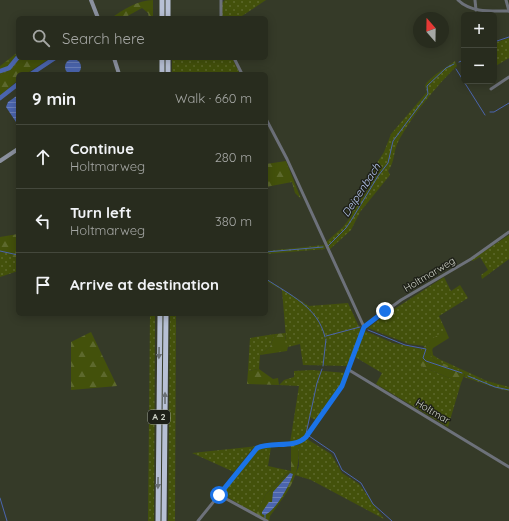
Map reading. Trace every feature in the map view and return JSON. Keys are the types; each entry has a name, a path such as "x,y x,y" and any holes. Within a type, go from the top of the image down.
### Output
{"highway":[{"path":"162,0 162,16"},
{"path":"168,0 168,16"},
{"path":"162,60 162,72"},
{"path":"168,60 168,72"},
{"name":"A 2","path":"158,521 160,316"},
{"name":"A 2","path":"164,521 166,316"}],"street":[{"path":"91,0 97,16"},
{"path":"221,0 221,16"},
{"path":"458,0 462,4 476,10 509,11 506,0"},
{"path":"476,0 476,10"},
{"path":"115,60 118,72"},
{"path":"235,60 241,72"},
{"path":"491,89 509,78"},
{"path":"198,521 257,448 303,440 342,386 364,327 287,159 268,123"},
{"path":"0,161 16,150"},
{"name":"Holtmarweg","path":"364,327 401,300 471,259 509,232"},
{"name":"Holtmar","path":"349,370 509,467"},
{"path":"219,495 267,521"}],"green space":[{"path":"147,0 153,0 153,16 149,16 148,13 142,8 128,16 114,16 136,4"},
{"path":"225,0 266,0 242,16 221,16 222,3"},
{"path":"509,38 509,58 497,65 497,48 497,42"},
{"path":"16,54 16,60 20,60 11,70 0,75 0,66"},
{"path":"20,60 47,60 29,72 16,72 16,82 0,96 0,75 11,70"},
{"path":"172,60 233,60 239,72 172,72"},
{"path":"455,61 457,66 424,102 403,132 396,146 392,164 388,171 390,175 360,212 351,230 329,250 326,242 343,227 371,185 371,172 384,152 391,134 427,92 425,86 427,83"},
{"path":"286,161 301,199 295,193 292,182 268,187 268,164"},
{"path":"16,234 16,260 7,253 0,252 0,237"},
{"path":"509,235 509,259 482,279 481,275 488,270 480,257 473,261 471,260"},
{"path":"324,245 325,249 268,254 268,251"},
{"path":"0,252 7,253 16,260 16,272 0,277"},
{"path":"444,277 451,291 460,285 468,298 439,316 446,331 425,346 409,344 368,328 385,315"},
{"path":"268,280 309,306 348,303 361,331 349,366 303,365 300,344 288,347 284,342 286,338 282,290 268,282"},
{"path":"150,316 155,316 154,521 148,521"},
{"path":"170,316 176,316 175,521 168,521"},
{"path":"365,331 393,343 422,349 421,366 461,383 448,427 376,384 382,373 355,357"},
{"path":"446,331 449,338 433,348 430,354 433,359 465,373 461,383 421,366 419,363 421,352 427,343"},
{"path":"91,332 117,386 71,390 71,342"},
{"path":"286,333 285,342 288,347 287,351 260,355 270,347 275,334"},
{"path":"275,334 270,347 260,355 259,369 248,371 250,338"},
{"path":"432,348 433,355 439,359 487,381 509,387 509,391 464,377 465,374 433,359 430,354"},
{"path":"259,369 273,379 278,378 279,385 247,384 248,371"},
{"path":"312,370 346,373 341,385 317,421 310,417 308,428 303,437 290,443 299,386 279,385 284,380 294,377 294,371"},
{"path":"307,439 331,454 342,473 359,484 384,519 311,480 295,475 299,466 298,445"},
{"path":"291,445 298,445 295,475 292,484 270,516 269,521 256,514 266,494 291,471"},
{"path":"259,446 253,448 234,472 192,453"},
{"path":"271,447 268,466 291,471 266,494 256,514 222,494 257,450"}],"water":[{"path":"76,60 79,61 81,67 79,72 67,72 65,67 67,61"},
{"path":"16,96 16,122 6,107 8,102"},
{"path":"290,473 293,474 282,497 274,508 265,515 262,514 269,502 272,502 273,492"}],"waterway":[{"path":"497,41 509,37"},
{"path":"0,71 9,68 16,59"},
{"path":"34,72 52,60"},
{"name":"Deipenbach","path":"328,246 346,228 378,176 388,163 393,141 428,94 427,86 446,68 454,64"},
{"name":"Deipenbach","path":"456,69 485,115"},
{"path":"0,98 16,86"},
{"name":"Deipenbach","path":"490,112 494,112 509,103"},
{"name":"Deipenbach","path":"268,252 323,247"},
{"path":"0,251 16,255"},
{"path":"268,280 293,296 310,310 316,318 325,337"},
{"path":"326,336 360,327"},
{"path":"368,330 405,345 426,349 423,358 426,361 462,373"},
{"path":"323,366 326,339"},
{"path":"306,434 317,383 322,369"},
{"path":"468,376 495,387 509,390"},
{"path":"309,436 334,453 342,470 361,483 373,504 392,521"},
{"path":"0,498 7,521"}],"route":[{"path":"219,495 257,448 298,442 306,437 342,386 364,327 385,311"}]}
